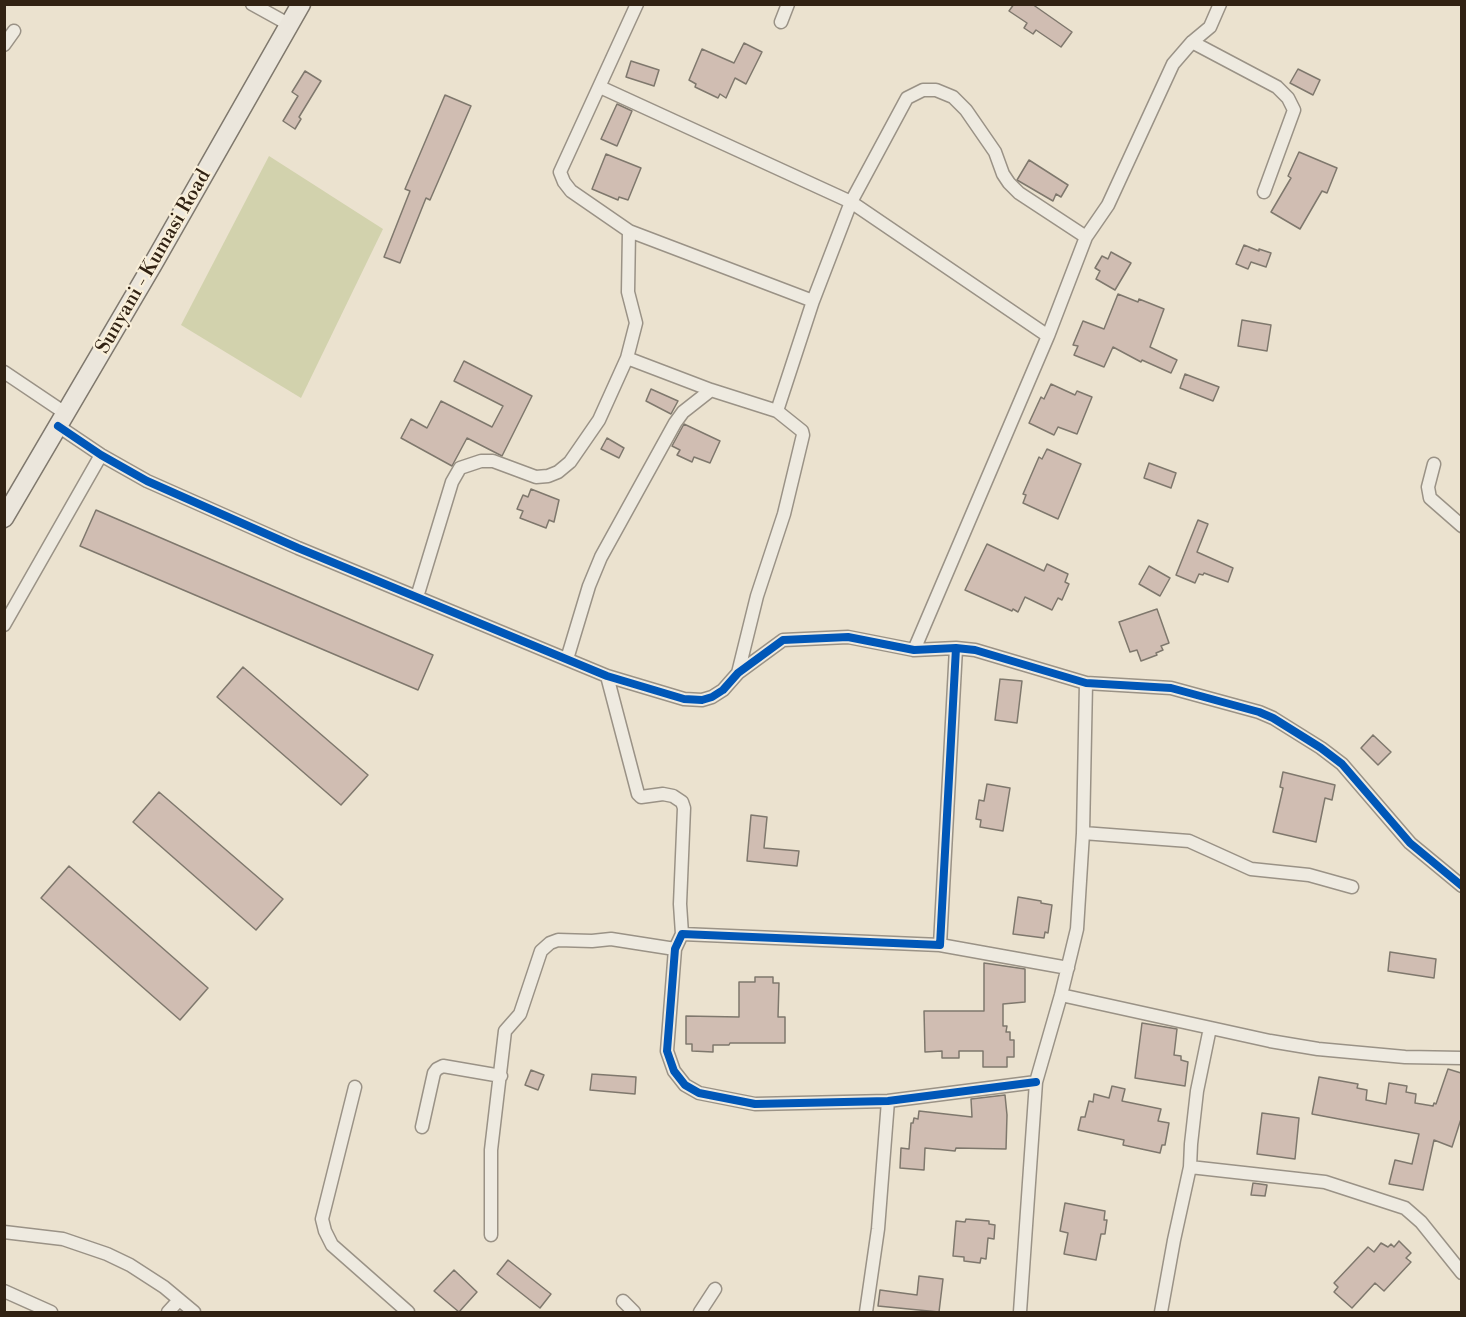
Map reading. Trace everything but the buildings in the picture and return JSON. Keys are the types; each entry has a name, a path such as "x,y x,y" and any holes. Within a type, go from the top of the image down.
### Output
{"main road":[{"name":"Sunyani - Kumasi Road","path":"4,518 153,264 301,4"}],"street":[{"path":"637,4 560,172 564,182 571,191 629,231 813,300"},
{"path":"781,22 788,4"},
{"path":"914,650 1048,336 1086,237 1107,205 1173,63 1192,42 1210,27 1220,4"},
{"path":"255,6 290,25"},
{"path":"4,45 14,31"},
{"path":"1192,42 1277,87 1294,110 1264,192"},
{"path":"600,87 851,202 1048,336"},
{"path":"777,411 813,300 851,202 907,98 923,90 936,90 952,97 966,110 995,152 1003,174 1019,193 1086,237"},
{"path":"417,597 452,482 460,468 481,461 493,461 536,477 548,476 558,472 570,462 599,420 627,358 636,323 628,292 629,231"},
{"path":"627,358 711,390 777,411 799,428 803,435 783,514 757,596 738,673"},
{"path":"4,372 62,419 101,455 156,485 298,548 607,676 684,699 702,700 712,697 723,690 738,673 783,640 848,637 914,650 956,648 975,650 1086,683 1171,688 1234,704 1273,718 1321,747 1342,764 1410,843 1461,886"},
{"path":"567,658 589,586 601,557 675,423 683,412 711,390"},
{"path":"4,625 101,455"},
{"path":"1434,464 1428,487 1430,498 1461,526"},
{"path":"940,945 956,648"},
{"path":"607,676 638,794 641,796 673,795 682,802 684,808 680,904 682,934 675,949 667,1051 674,1071 685,1085 699,1093 755,1104 888,1101 1036,1082"},
{"path":"1020,1312 1036,1082 1077,929 1083,833 1086,683"},
{"path":"1083,833 1188,841 1251,869 1309,875 1352,887"},
{"path":"682,934 940,945 1068,968"},
{"path":"491,1234 491,1150 505,1030 520,1014 541,951 550,943 558,940 592,942 611,939 675,949"},
{"path":"1061,995 1270,1041 1318,1049 1405,1057 1461,1058"},
{"path":"1161,1312 1190,1167 1197,1091 1210,1028"},
{"path":"422,1127 437,1068 443,1066 501,1076"},
{"path":"355,1087 322,1219 332,1245 408,1312"},
{"path":"866,1312 878,1229 888,1101"},
{"path":"1190,1167 1325,1182 1405,1208 1421,1222 1461,1273"},
{"path":"4,1232 63,1239 107,1254 130,1265 194,1312"},
{"path":"700,1312 715,1289"},
{"path":"4,1291 51,1312"},
{"path":"168,1312 179,1300"},
{"path":"623,1301 634,1312"}],"green space":[{"path":"269,156 383,229 301,398 181,325"}],"cycle path":[{"path":"58,426 101,455 147,481 298,548 607,676 684,699 702,700 712,697 723,690 738,673 783,640 848,637 914,650 956,648 975,650 1086,683 1171,688 1259,712 1273,718 1321,748 1342,764 1410,843 1462,886"},
{"path":"956,648 940,945 682,934 675,949 667,1051 674,1071 685,1085 699,1093 755,1104 888,1101 1036,1082"}]}
